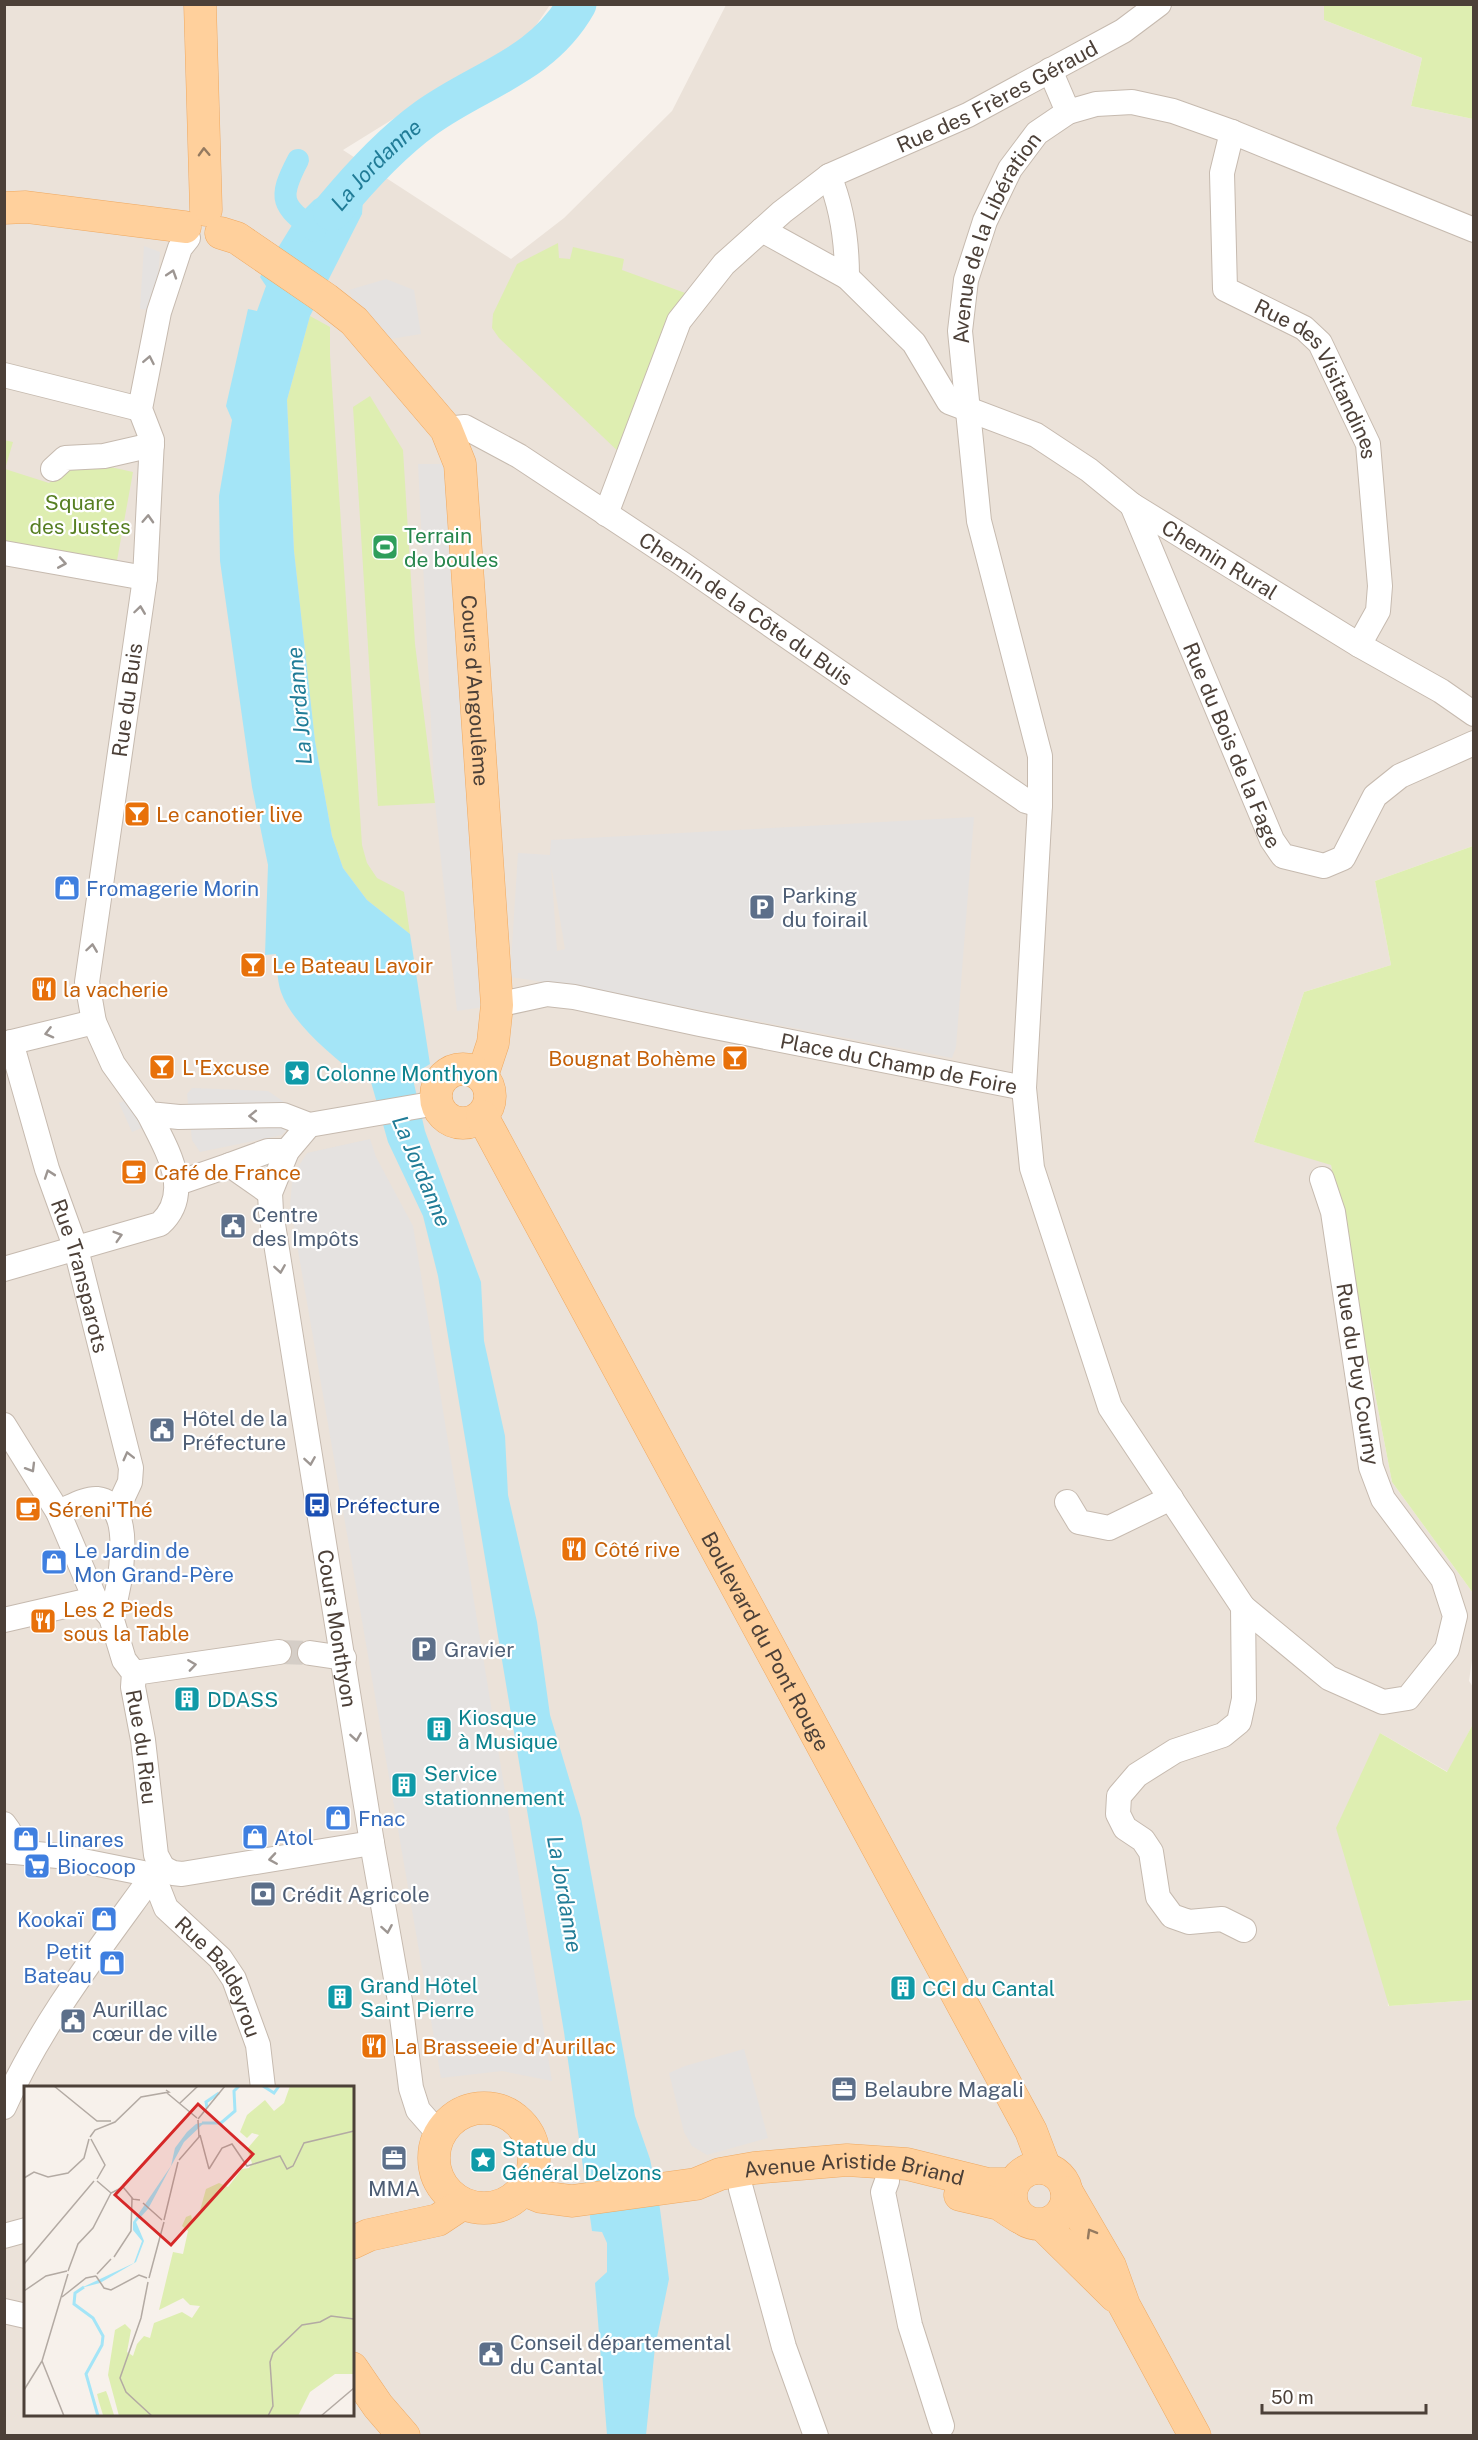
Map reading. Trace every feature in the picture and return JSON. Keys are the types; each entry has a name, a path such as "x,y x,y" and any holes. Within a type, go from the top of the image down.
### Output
{"main road":[{"path":"200,4 200,227"},
{"name":"Cours d'Angoulême","path":"4,208 26,207 200,227 237,238 354,321 446,429 460,464 497,1005 493,1043 482,1076"},
{"path":"464,1069 482,1076 490,1091 488,1109 482,1116 465,1124 456,1122 430,1104 436,1096 440,1081 454,1070 464,1069"},
{"name":"Boulevard du Pont Rouge","path":"482,1116 1026,2121 1045,2168"},
{"path":"489,2108 504,2112 516,2120 527,2132 533,2146 534,2161 531,2176 524,2190 511,2201 495,2207 479,2209 452,2194 434,2168 434,2151 440,2134 449,2122 475,2109 489,2108"},
{"path":"822,2180 856,2160"},
{"name":"Avenue Aristide Briand","path":"524,2190 541,2197 572,2201 737,2180 856,2160 907,2164 981,2182 1013,2184"},
{"path":"1045,2168 1062,2179 1067,2192 1066,2207 1053,2222 1031,2221 1011,2203 1013,2184 1026,2170 1045,2168"},
{"path":"887,2181 898,2173 952,2183 981,2182"},
{"name":"Avenue Aristide Briand","path":"737,2180 887,2181 984,2200 1031,2221 1124,2305"},
{"name":"Avenue Aristide Briand","path":"1067,2192 1110,2266 1124,2305 1195,2436"},
{"path":"354,2223 416,2209 452,2194"},
{"path":"354,2242 369,2235 438,2220 452,2194"},
{"path":"354,2371 378,2406 404,2436"},
{"path":"354,2407 378,2436"}],"street":[{"name":"Rue des Frères Géraud","path":"606,514 679,321 724,264 828,176 968,115 1123,31 1159,4"},
{"name":"Rue des Frères Géraud","path":"1050,70 1068,112"},
{"name":"Avenue de la Libération","path":"1040,805 1040,756 979,521 960,331 966,279 985,221 1010,169 1037,133 1068,112 1096,104 1132,102 1173,111 1232,132 1473,230"},
{"name":"Rue des Visitandines","path":"1232,132 1222,173 1225,289 1304,328 1320,343 1368,444 1380,586 1378,611 1359,645"},
{"path":"762,230 847,277 847,254 837,196 828,176"},
{"name":"Rue du Buis","path":"178,1183 171,1160 149,1114 113,1064 94,1022 87,982 145,578 152,445 140,409 159,312 180,248 200,227"},
{"name":"Chemin Rural","path":"847,277 915,343 949,402 1036,435 1089,470 1132,505 1359,645 1441,691 1473,714"},
{"path":"4,375 140,409"},
{"name":"Chemin de la Côte du Buis","path":"446,429 465,427 519,456 681,563 1026,801 1040,805"},
{"path":"53,469 66,458 104,456 152,445"},
{"name":"Rue du Bois de la Fage","path":"1132,505 1272,840 1283,856 1324,866 1343,858 1375,796 1400,776 1473,743"},
{"path":"4,553 145,578"},
{"name":"Place du Champ de Foire","path":"497,1005 547,994 574,997 1023,1088 1040,805"},
{"path":"8,1043 94,1022"},
{"name":"Rue Transparots","path":"8,1043 47,1169 76,1249 131,1468 130,1482 116,1512"},
{"name":"Rue du Puy Courny","path":"1023,1088 1032,1168 1110,1407 1243,1607 1329,1678 1383,1702 1408,1698 1447,1649 1455,1616 1443,1580 1383,1499 1371,1467 1334,1212 1322,1179"},
{"path":"149,1114 179,1117 283,1115 309,1125 430,1104"},
{"path":"230,1165 270,1193 287,1151 309,1125"},
{"path":"4,1269 160,1224 169,1216 178,1183 268,1151 287,1151"},
{"name":"Cours Monthyon","path":"270,1193 315,1493 400,2001 411,2088 418,2110 440,2134"},
{"name":"Rue du Rieu","path":"4,1425 58,1512 95,1599 111,1617 119,1651 134,1674 133,1687 142,1740 158,1872"},
{"path":"1067,1502 1079,1522 1109,1528 1171,1498"},
{"path":"58,1512 94,1499 102,1500 116,1512 122,1538 123,1569 111,1617"},
{"path":"4,1620 95,1599"},
{"path":"1243,1607 1244,1699 1239,1722 1223,1735 1175,1751 1137,1775 1119,1796 1118,1814 1125,1828 1143,1840 1151,1852 1158,1897 1172,1916 1189,1923 1222,1919 1244,1930"},
{"path":"134,1674 279,1652"},
{"path":"310,1653 344,1658"},
{"path":"4,1824 9,1831 8,1851 182,1874 372,1843"},
{"path":"4,2107 10,2079 74,1984 158,1872"},
{"name":"Rue Baldeyrou","path":"158,1872 166,1908 220,1958 234,1979 258,2045 263,2086"},
{"path":"737,2180 784,2347 816,2436"},
{"path":"887,2181 882,2192 910,2325 942,2426"},
{"path":"4,2220 24,2218"},
{"path":"4,2236 24,2231"},
{"path":"4,2311 24,2316"}],"shaded area":[{"path":"5,5 550,5 530,34 343,150 511,259 564,218 672,111 726,5 1324,5 1324,20 1422,58 1411,106 1473,119 1473,846 1375,881 1391,965 1304,992 1254,1142 1331,1164 1392,1482 1473,1593 1473,1653 1469,1681 1473,1687 1473,1724 1448,1772 1380,1733 1388,2006 1473,2000 1473,2435 5,2436"},
{"path":"144,246 160,252 155,311 140,309"},
{"path":"386,279 414,290 421,334 390,339 354,304 349,290"},
{"path":"418,464 460,464 497,1005 457,1011 435,803"},
{"name":"Parking du foirail","path":"974,817 956,1047 952,1058 578,987 510,977 518,853 550,855 551,840","holes":["551,865 565,949 557,951"]},
{"path":"192,1088 268,1091 287,1104 290,1125 282,1135 200,1152 192,1140 187,1094"},
{"path":"129,1099 144,1127 132,1132 119,1103"},
{"name":"Gravier","path":"370,1139 376,1157 413,1226 552,2081 502,2071 441,2078 290,1204 293,1175 307,1153"},
{"path":"744,2049 768,2138 707,2155 692,2146 684,2132 669,2073"}],"green space":[{"path":"1324,5 1473,5 1473,119 1411,106 1422,58 1324,20"},
{"path":"558,243 559,258 570,259 573,247 624,259 622,270 688,294 623,456 499,338 492,328 493,314 517,264"},
{"path":"310,316 330,327 362,845 367,863 377,878 404,892 410,934 367,900 343,868 332,836 315,741 294,551 287,400"},
{"path":"370,396 403,450 415,644 435,803 378,806 353,407"},
{"name":"Square des Justes","path":"4,440 13,442 5,469 49,483 66,471 106,466 133,472 116,566 5,544"},
{"path":"1473,846 1473,1593 1392,1482 1331,1165 1254,1142 1304,992 1391,965 1375,881"},
{"path":"1473,1724 1473,2000 1389,2006 1336,1828 1380,1733 1447,1772"}],"water":[{"path":"365,171 362,214 310,316 287,400 294,551 315,741 332,836 343,868 367,900 410,934 430,1064 412,1075 425,1131 481,1282 484,1341 505,1436 508,1495 537,1622 550,1715 581,1818 635,2116 650,2159 660,2209 669,2279 655,2347 646,2435 607,2435 595,2283 607,2272 607,2243 602,2232 592,2231 564,2032 438,1276 423,1216 388,1142 369,1075 360,1078 304,1028 286,1004 281,992 276,954 265,955 268,865 252,787 220,561 219,496 232,420 226,406 248,309 257,311 266,286 260,277 297,217 314,200"}],"waterway":[{"name":"La Jordanne","path":"332,211 365,173 400,139 447,104 528,57 563,25 577,4"},
{"path":"298,160 287,184 286,201 295,215 315,231"}],"tunnel":[{"path":"279,1652 310,1653"}],"place":[{"name":"Terrain de boules","path":"385,547"},
{"name":"Le canotier live","path":"137,814"},
{"name":"Fromagerie Morin","path":"67,888"},
{"name":"Parking du foirail","path":"762,907"},
{"name":"Le Bateau Lavoir","path":"253,965"},
{"name":"la vacherie","path":"44,989"},
{"name":"Bougnat Bohème","path":"735,1058"},
{"name":"L'Excuse","path":"162,1067"},
{"name":"Colonne Monthyon","path":"297,1073"},
{"name":"Café de France","path":"134,1172"},
{"name":"Centre des Impôts","path":"233,1226"},
{"name":"Hôtel de la Préfecture","path":"162,1430"},
{"name":"Préfecture","path":"317,1505"},
{"name":"Séreni'Thé","path":"28,1509"},
{"name":"Côté rive","path":"574,1549"},
{"name":"Le Jardin de Mon Grand-Père","path":"54,1562"},
{"name":"Les 2 Pieds sous la Table","path":"43,1621"},
{"name":"Gravier","path":"424,1649"},
{"name":"DDASS","path":"187,1699"},
{"name":"Kiosque à Musique","path":"439,1729"},
{"name":"Service stationnement","path":"404,1785"},
{"name":"Fnac","path":"338,1818"},
{"name":"Atol","path":"255,1837"},
{"name":"Llinares","path":"26,1839"},
{"name":"Biocoop","path":"37,1866"},
{"name":"Crédit Agricole","path":"263,1894"},
{"name":"Kookaï","path":"104,1919"},
{"name":"Petit Bateau","path":"112,1963"},
{"name":"CCI du Cantal","path":"903,1988"},
{"name":"Grand Hôtel Saint Pierre","path":"340,1997"},
{"name":"Aurillac cœur de ville","path":"73,2021"},
{"name":"La Brasseeie d'Aurillac","path":"374,2046"},
{"name":"Belaubre Magali","path":"844,2089"},
{"name":"MMA","path":"394,2158"},
{"name":"Statue du Général Delzons","path":"483,2160"},
{"name":"Conseil départemental du Cantal","path":"491,2354"}]}
